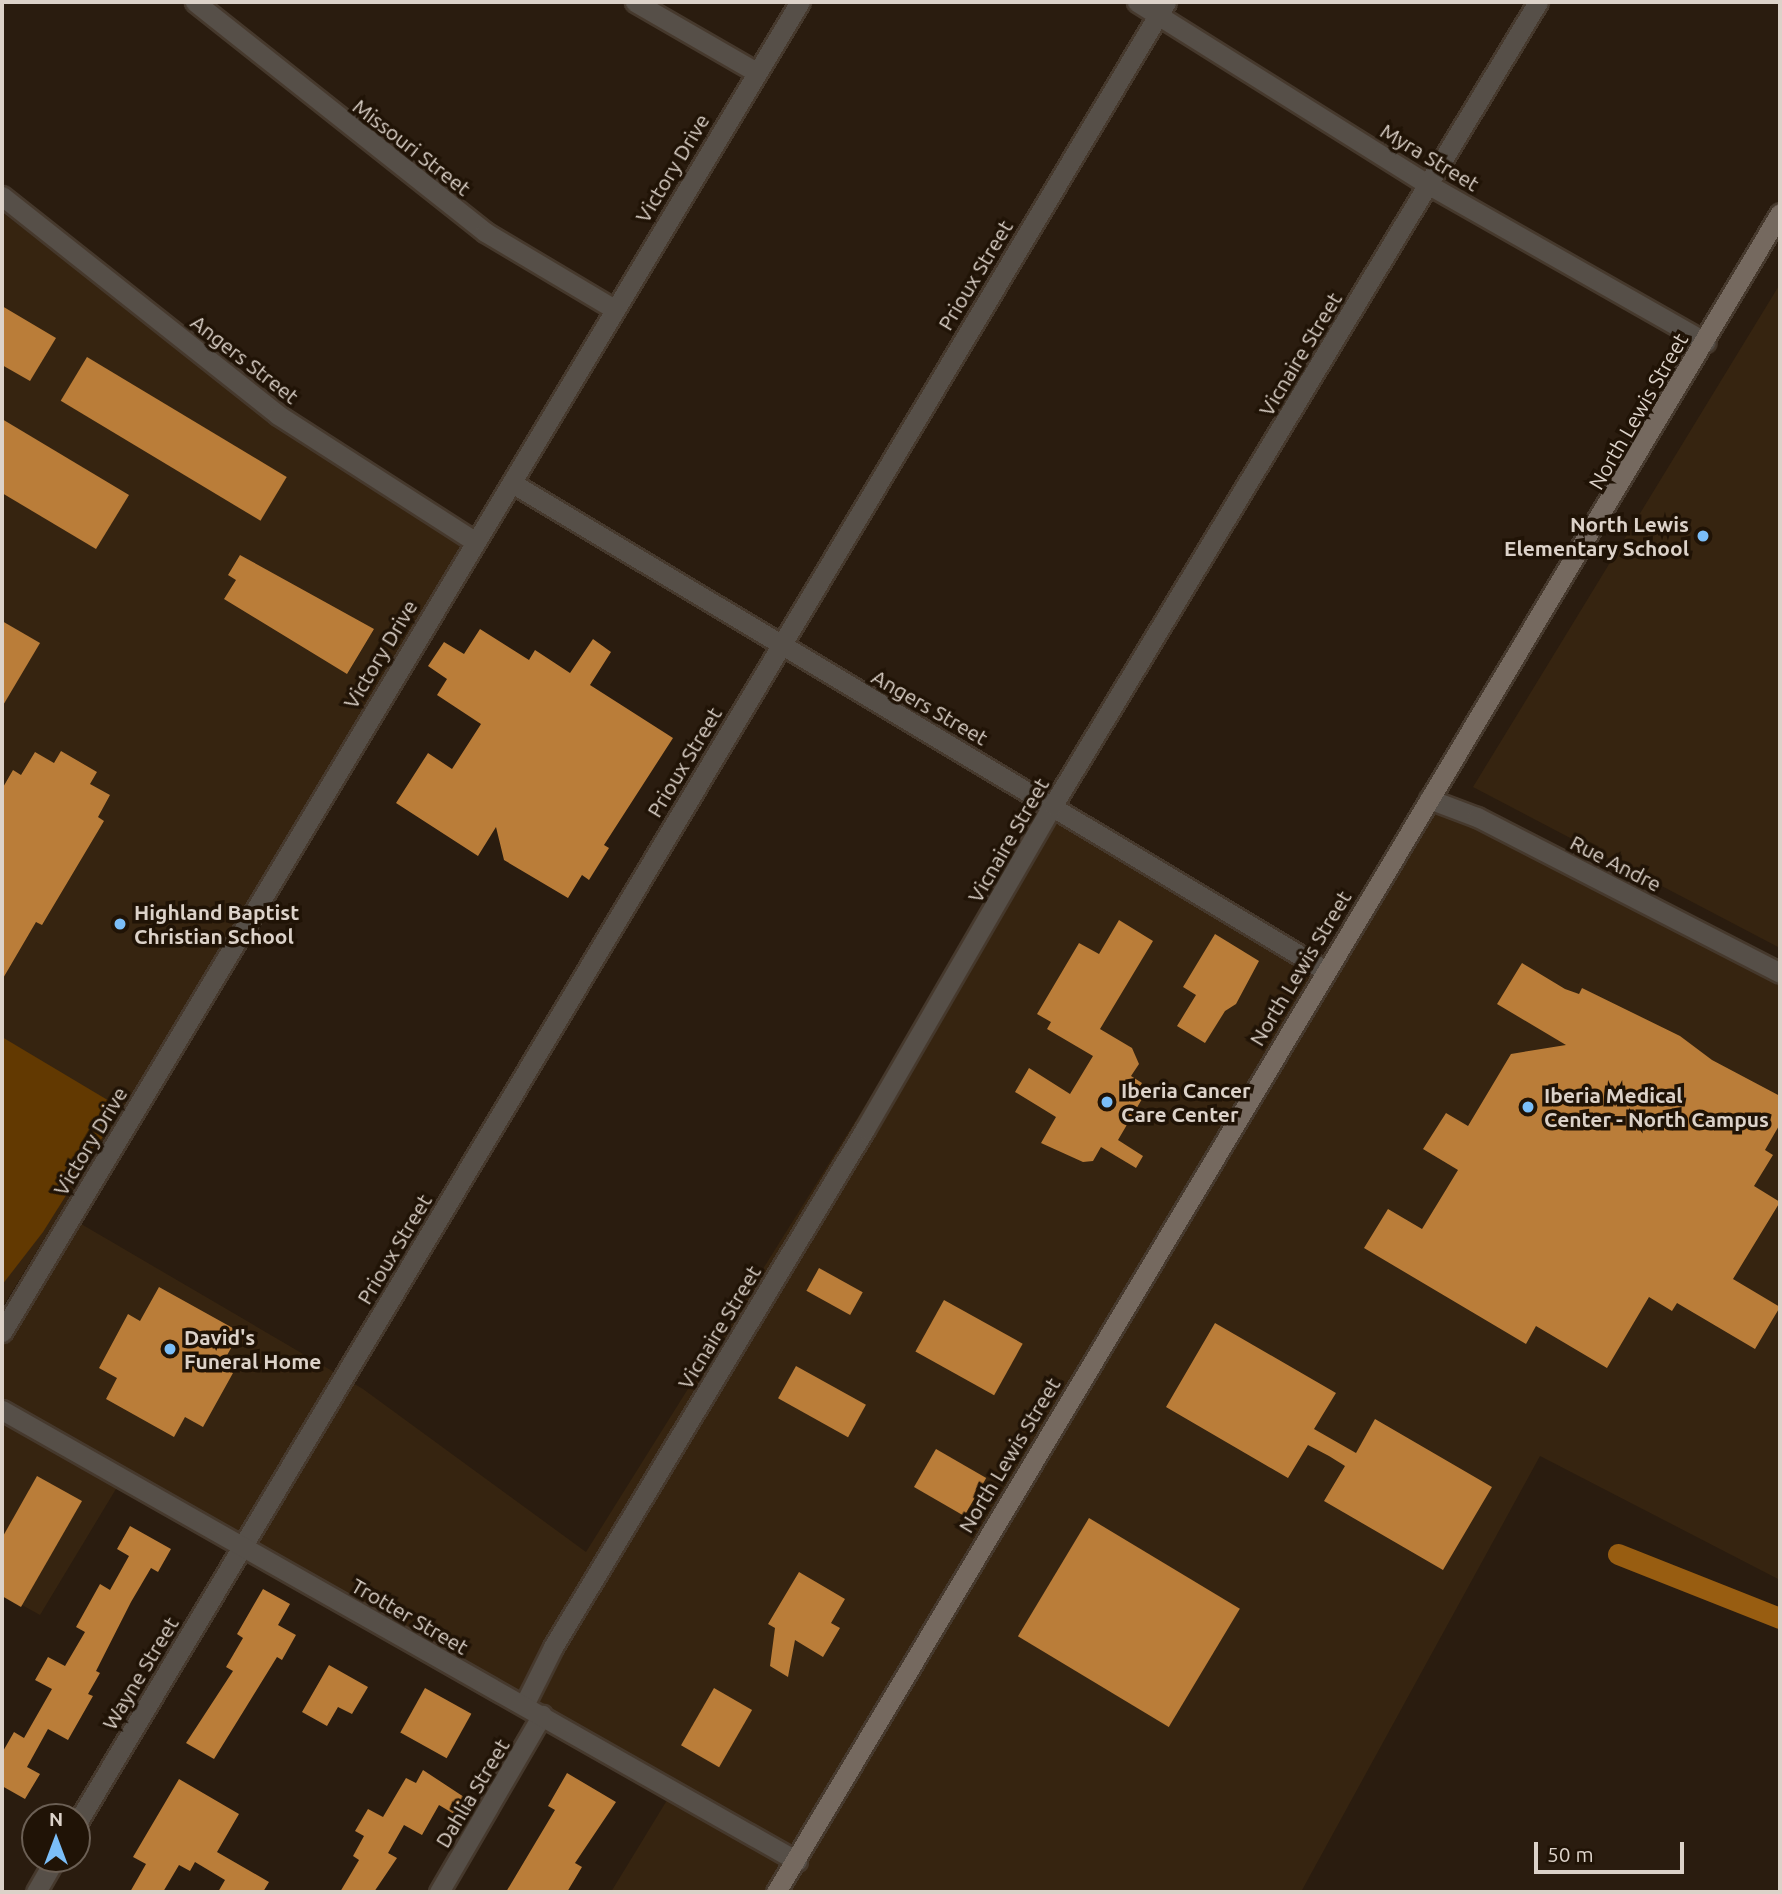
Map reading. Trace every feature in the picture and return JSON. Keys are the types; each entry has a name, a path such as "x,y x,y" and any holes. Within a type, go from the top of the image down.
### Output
{"main road":[{"name":"North Lewis Street","path":"776,1892 797,1861 1780,213"}],"street":[{"name":"Missouri Street","path":"195,2 485,232 614,309"},
{"path":"635,2 756,72"},
{"name":"Victory Drive","path":"2,1332 473,540 512,483 800,2"},
{"name":"Myra Street","path":"1137,2 1162,8 1429,185 1704,342"},
{"name":"Vicnaire Street","path":"524,1705 552,1647 865,1129 1053,806 1538,2"},
{"name":"Prioux Street","path":"243,1546 1162,8"},
{"name":"Angers Street","path":"2,196 278,415 473,540"},
{"name":"Angers Street","path":"512,483 1326,971"},
{"name":"Rue Andre","path":"1429,799 1477,817 1780,973"},
{"name":"Trotter Street","path":"2,1410 797,1861"},
{"name":"Wayne Street","path":"89,1803 243,1546"},
{"name":"Dahlia Street","path":"439,1892 542,1716"},
{"path":"36,1892 47,1873"}],"shaded area":[{"name":"Highland Baptist Christian School","path":"2,212 217,378 473,540 2,1308"},
{"name":"North Lewis Elementary School","path":"1780,284 1780,948 1473,787"},
{"path":"1429,799 1780,986 1780,1580 1540,1456 1301,1892 611,1892 672,1792 122,1479 40,1615 2,1594 2,1336 71,1218 363,1389 586,1552 1053,805 1326,971"},
{"path":"2,1037 121,1108 43,1232 2,1285"}],"building":[{"path":"2,306 56,338 30,381 2,365"},
{"path":"87,357 287,477 260,521 61,401"},
{"path":"2,419 129,495 96,549 2,493"},
{"path":"240,555 374,629 347,674 224,599 236,580 228,575"},
{"path":"2,621 40,643 2,707"},
{"path":"480,629 529,660 535,650 570,673 593,639 611,652 590,685 673,738 604,845 609,848 589,880 582,875 568,898 504,860 496,827 478,856 396,803 428,753 452,769 481,724 437,695 447,679 428,666 444,642 464,654"},
{"path":"61,751 97,772 90,784 110,795 98,817 104,821 42,925 36,922 2,980 2,789 13,770 21,775 35,752 54,763"},
{"path":"1119,920 1153,941 1100,1029 1132,1048 1139,1064 1131,1076 1142,1083 1135,1094 1142,1099 1118,1140 1143,1156 1136,1168 1101,1147 1093,1161 1083,1162 1041,1143 1056,1117 1015,1092 1029,1068 1070,1094 1093,1056 1047,1029 1051,1022 1037,1014 1079,943 1099,954"},
{"path":"1215,934 1259,961 1236,1004 1225,1011 1205,1043 1177,1026 1196,995 1183,987"},
{"name":"Iberia Medical Center - North Campus","path":"1522,963 1565,989 1579,994 1582,988 1680,1036 1712,1060 1780,1096 1780,1124 1765,1150 1773,1155 1754,1186 1780,1202 1733,1279 1780,1307 1755,1349 1677,1303 1672,1311 1649,1297 1607,1368 1536,1326 1526,1344 1364,1248 1388,1209 1422,1229 1458,1170 1423,1149 1446,1113 1468,1126 1511,1054 1566,1045 1497,1004"},
{"path":"819,1268 863,1292 850,1315 806,1291"},
{"name":"David's Funeral Home","path":"159,1287 240,1332 221,1366 233,1373 203,1427 185,1417 174,1437 106,1399 117,1378 99,1368 128,1314 140,1321"},
{"path":"944,1300 1023,1344 994,1395 915,1352"},
{"path":"1215,1323 1336,1393 1314,1429 1356,1453 1375,1419 1492,1487 1443,1570 1324,1501 1345,1466 1329,1456 1308,1445 1288,1478 1166,1407"},
{"path":"796,1366 866,1405 848,1437 778,1398"},
{"path":"936,1449 986,1478 964,1516 914,1487"},
{"path":"37,1476 82,1501 21,1607 2,1596 2,1538"},
{"path":"1089,1518 1240,1609 1169,1727 1018,1636"},
{"path":"130,1526 171,1549 158,1572 151,1568 131,1602 96,1671 100,1673 88,1694 93,1696 68,1740 48,1729 27,1767 40,1774 25,1799 2,1786 2,1753 14,1732 24,1738 52,1689 35,1680 48,1657 65,1666 85,1632 76,1627 100,1584 110,1590 129,1556 117,1549"},
{"path":"799,1572 845,1599 831,1623 840,1628 823,1657 795,1640 788,1677 770,1666 775,1628 768,1624"},
{"path":"263,1589 290,1604 278,1625 296,1635 282,1660 277,1657 214,1759 186,1743 233,1671 226,1667 243,1638 237,1634"},
{"path":"329,1665 368,1687 352,1714 338,1707 327,1726 302,1712"},
{"path":"425,1688 471,1714 447,1758 400,1733"},
{"path":"714,1688 752,1710 719,1767 681,1745"},
{"path":"423,1770 464,1797 454,1814 439,1805 422,1835 404,1825 388,1853 397,1858 374,1892 340,1892 359,1860 353,1856 364,1836 355,1831 368,1809 383,1817 406,1778 416,1783"},
{"path":"567,1773 616,1802 575,1863 582,1867 567,1892 506,1892 555,1810 548,1806"},
{"path":"179,1779 239,1814 217,1852 269,1882 263,1892 218,1892 225,1880 195,1862 190,1871 179,1865 163,1892 130,1892 146,1864 133,1857"}],"waterway":[{"path":"1618,1554 1780,1618"}],"place":[{"name":"North Lewis Elementary School","path":"1703,536"},
{"name":"Highland Baptist Christian School","path":"120,924"},
{"name":"Iberia Cancer Care Center","path":"1107,1102"},
{"name":"Iberia Medical Center - North Campus","path":"1528,1107"},
{"name":"David's Funeral Home","path":"170,1349"}]}
